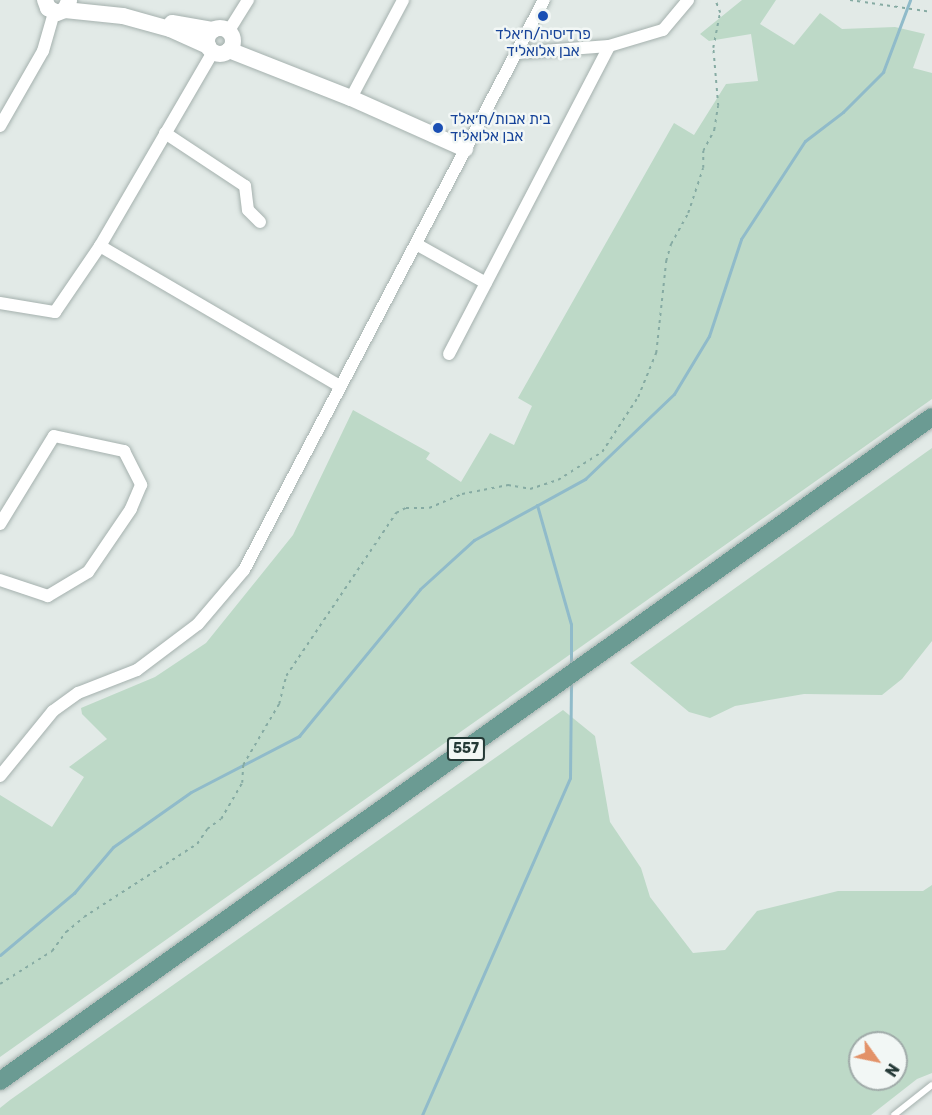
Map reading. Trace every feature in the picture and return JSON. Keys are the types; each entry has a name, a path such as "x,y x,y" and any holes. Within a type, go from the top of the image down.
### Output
{"main road":[{"name":"557","path":"0,1082 932,417"}],"street":[{"path":"93,0 218,42 465,149"},
{"path":"0,303 55,312 100,246 218,42 248,0"},
{"path":"351,98 403,0"},
{"path":"0,776 53,711 78,693 137,670 198,624 244,570 271,524 338,385 416,244 544,0"},
{"path":"517,53 609,46 663,30 688,0"},
{"path":"0,126 43,51 58,6 123,16 218,42"},
{"path":"449,354 609,46"},
{"path":"165,133 245,186 248,210 260,222"},
{"path":"416,244 486,283"},
{"path":"100,246 338,385"},
{"path":"0,524 54,436 124,451 141,485 131,509 88,572 48,596 0,580"}],"lane":[{"path":"894,1115 932,1085"}],"path":[{"path":"0,984 52,951 66,932 84,917 197,844 207,829 221,819 242,783 243,765 279,704 286,676 396,513 406,508 429,508 462,494 508,485 530,489 558,480 602,452 638,397 656,353 666,261 671,244 688,213 703,168 704,151 714,130 718,106 713,48 720,13 715,0"},
{"path":"850,0 932,12"}],"green space":[{"path":"742,0 776,0 760,24 794,45 820,13 842,29 895,27 925,34 913,68 932,73 932,399 0,1057 0,795 52,827 84,777 69,767 107,739 82,714 81,708 155,677 206,643 293,535 353,410 430,453 426,459 461,482 490,433 514,445 532,406 518,398 674,123 694,135 726,84 758,81 751,34 709,41 700,34"},
{"path":"932,448 932,641 902,679 882,695 804,694 735,706 710,718 689,712 630,663"},
{"path":"563,710 595,736 610,822 641,868 650,897 693,953 725,950 757,911 838,891 923,891 932,885 932,1073 917,1079 908,1086 908,1031 848,1031 848,1091 902,1091 871,1115 0,1115 0,1108"}],"waterway":[{"path":"0,955 74,893 113,847 191,792 299,736 420,589 474,540 585,479 674,394 709,336 741,239 805,141 843,112 883,72 910,0"},
{"path":"537,505 571,624 571,667"},
{"path":"422,1115 570,778 571,683"}],"place":[{"name":"פרדיסיה/ח׳אלד אבן אלואליד","path":"543,16"},
{"name":"בית אבות/ח׳אלד אבן אלואליד","path":"438,128"}]}
